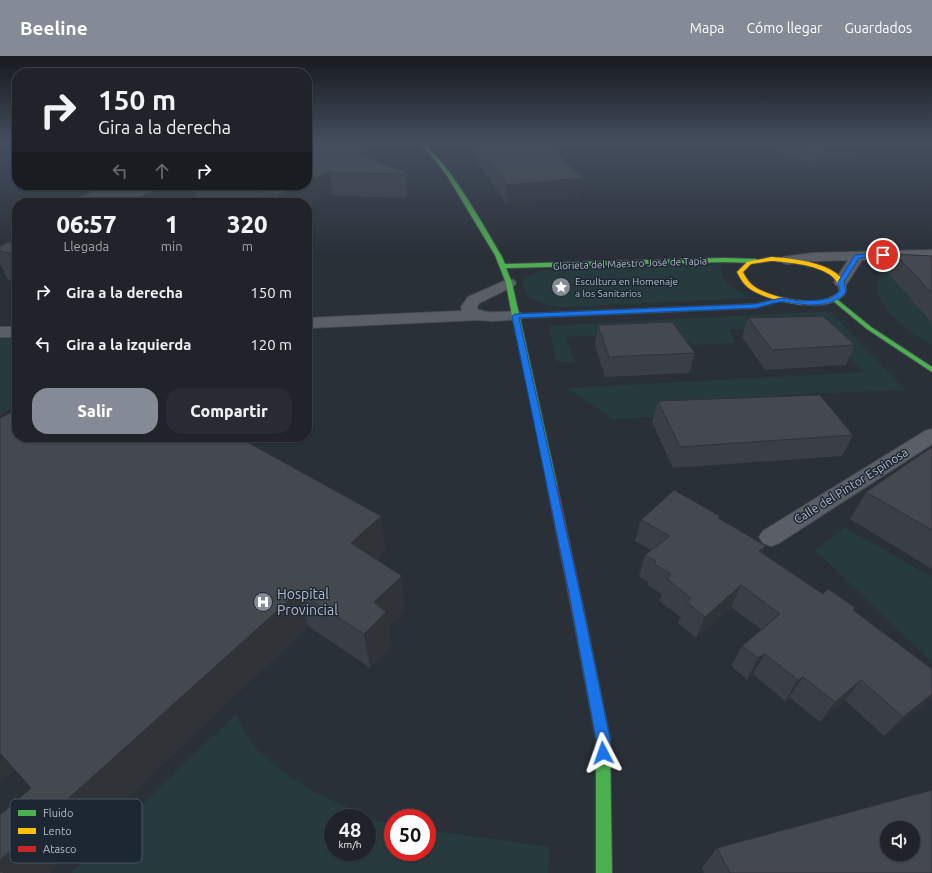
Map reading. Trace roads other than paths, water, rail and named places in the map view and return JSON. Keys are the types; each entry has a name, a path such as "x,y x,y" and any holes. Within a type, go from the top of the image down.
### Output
{"main road":[{"path":"452,180 498,255 510,283 515,316 575,593 603,739 604,873"},
{"name":"Glorieta del Maestro José de Tapia","path":"504,266 724,260 756,261 771,259 788,260 822,269 831,273 841,282"},
{"name":"Glorieta del Maestro José de Tapia","path":"756,261 743,267 740,272 744,281 758,291 781,300 811,303 834,299"},
{"path":"841,282 843,292 840,296 834,299 869,328 932,370"},
{"name":"Glorieta del Maestro José de Tapia","path":"515,316 756,306 781,300"}],"street":[{"name":"Glorieta del Maestro José de Tapia","path":"788,260 814,257 932,254"},
{"path":"841,282 857,257"},
{"path":"510,283 473,300 470,303 470,308 471,312 483,317 515,316"},
{"path":"312,322 476,315"},
{"path":"0,332 12,332"},
{"name":"Calle del Pintor Espinosa","path":"770,537 932,435"}],"place":[{"name":"Escultura en Homenaje a los Sanitarios","path":"561,287"},
{"name":"Hospital Provincial","path":"263,602"}]}
